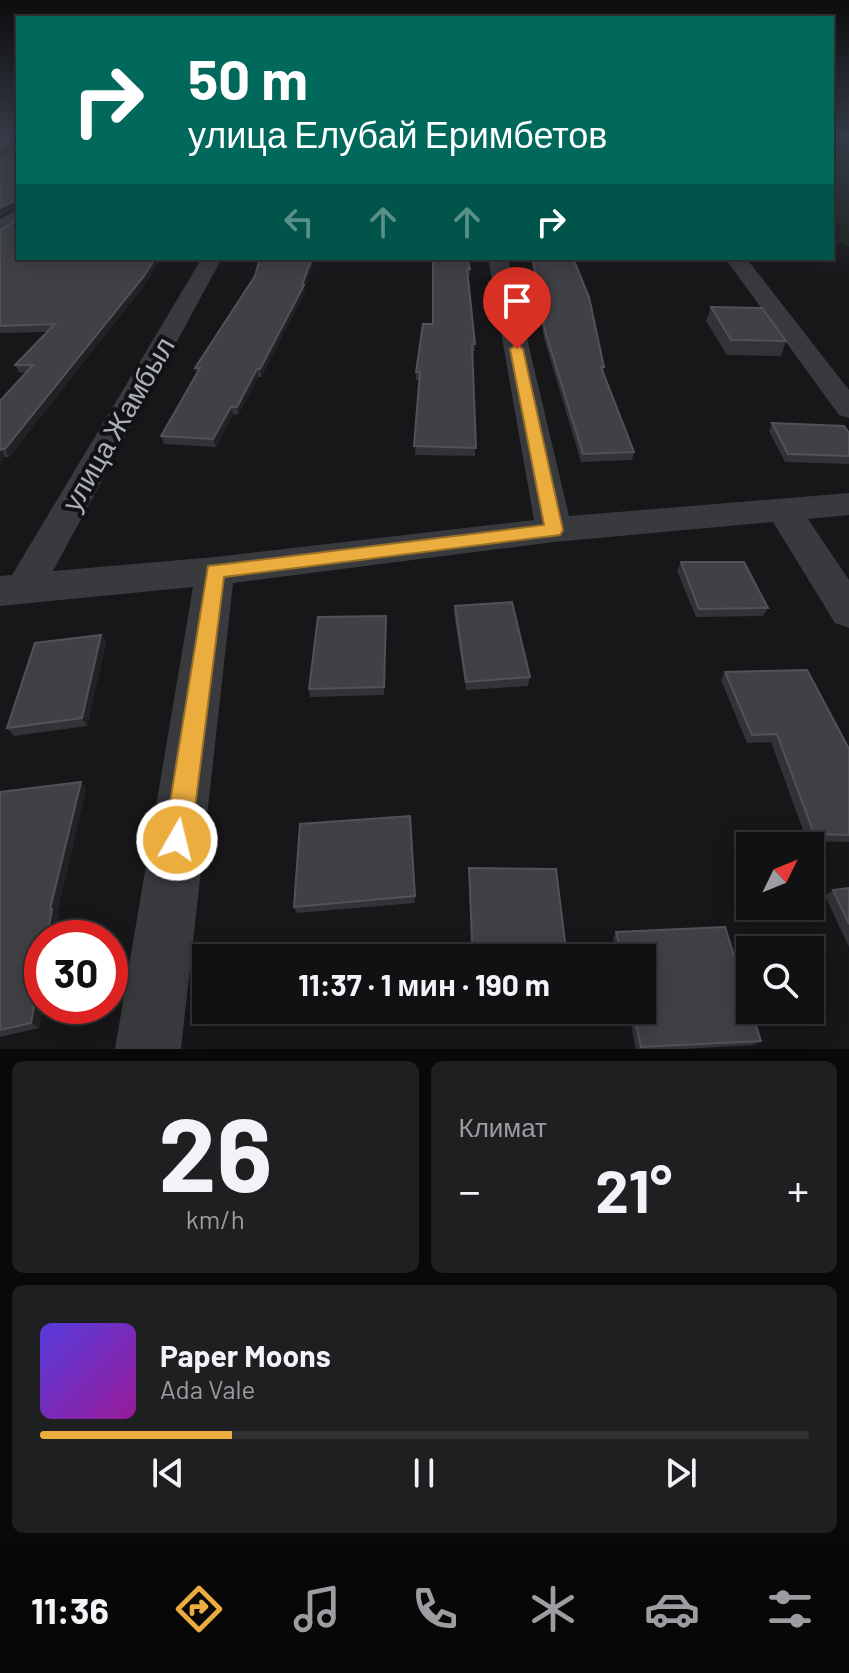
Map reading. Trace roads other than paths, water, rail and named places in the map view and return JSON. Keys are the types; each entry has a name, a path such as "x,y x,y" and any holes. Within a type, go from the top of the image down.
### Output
{"street":[{"path":"0,229 16,216"},
{"name":"улица Жамбыл","path":"12,590 211,260"},
{"path":"498,260 554,530"},
{"path":"737,260 849,409"},
{"path":"12,590 215,571 554,530 849,504"},
{"path":"783,510 849,612"},
{"path":"148,1049 215,571"}]}
